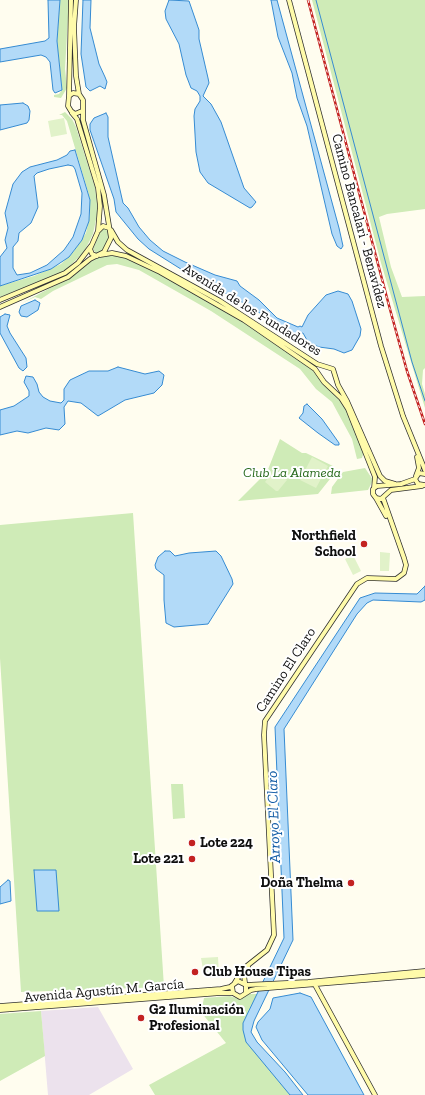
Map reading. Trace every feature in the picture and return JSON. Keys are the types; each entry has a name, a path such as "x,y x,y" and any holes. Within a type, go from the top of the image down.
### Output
{"street":[{"path":"0,300 65,273 78,263 91,246 98,231 100,213 98,188 77,119 68,106 71,0"},
{"path":"0,307 60,282 98,255 109,244 110,229 102,187 82,111 83,100 79,94 75,59 76,0"},
{"name":"Camino Bancalari - Benavídez","path":"288,0 381,346 419,465 416,478"},
{"path":"69,96 73,93 79,94"},
{"path":"72,113 78,114 82,111"},
{"path":"98,231 103,226 110,229"},
{"name":"Avenida de los Fundadores","path":"110,229 118,242 127,250 220,301 317,364 334,371 380,476 385,481 395,484"},
{"path":"91,246 91,253 98,255"},
{"name":"Avenida de los Fundadores","path":"98,255 112,253 126,256 166,275 270,337 311,366 327,385 341,398 353,420 375,477 374,488"},
{"path":"320,376 321,370 326,367"},
{"path":"327,385 332,384 336,378"},
{"name":"Camino Bancalari - Benavídez","path":"414,447 425,470"},
{"path":"424,485 397,489 386,493 383,498 376,498 373,492 374,488 416,478 421,473 425,474"},
{"path":"416,478 417,483 424,485"},
{"path":"382,486 386,493"},
{"name":"Camino El Claro","path":"376,498 391,525"},
{"name":"Camino El Claro","path":"233,985 243,969 249,966 267,950 274,935 264,735 265,721 357,584 367,578 396,579 404,573 406,565 383,498"},
{"path":"246,993 244,975 249,966"},
{"path":"314,983 425,971"},
{"path":"257,987 240,997 233,993 233,985 240,981 257,987 425,975"},
{"path":"314,983 375,1095"},
{"name":"Avenida Agustín M. García","path":"0,1006 221,989 233,985"},
{"name":"Avenida Agustín M. García","path":"0,1010 220,992 233,993"}],"shaded area":[{"path":"98,1007 133,1069 89,1095 48,1095 41,1011"}],"green space":[{"path":"60,0 69,0 65,69 67,88 61,98 54,97 54,95 59,94 62,90 57,41"},
{"path":"312,0 425,0 425,209 387,214 379,217 391,267 402,297 425,296 425,368 423,370 422,384 425,394 425,408 381,263"},
{"path":"65,112 72,119 76,127 95,187 98,210 93,234 84,252 67,269 57,275 0,297 0,286 34,276 61,264 74,251 86,233 90,215 89,195 67,121 62,115 59,115"},
{"path":"64,118 67,134 51,137 48,121"},
{"path":"102,227 108,229 109,238 103,250 96,254 93,249"},
{"path":"105,255 119,255 136,261 238,317 311,367 336,394 345,408 364,451 362,458 357,459 352,439 332,402 316,389 300,369 211,311 139,270 117,264 107,265 53,291 41,299 35,297 22,303 67,279 89,262"},
{"name":"Club La Alameda","path":"280,439 302,453 306,453 335,467 330,479 318,494 238,501 267,472"},
{"path":"312,457 328,466 316,488 300,480"},
{"path":"365,468 373,480 368,490 331,494 332,487 343,472"},
{"path":"276,469 287,480 278,491 265,482"},
{"path":"133,513 164,987 21,992 0,658 0,525"},
{"path":"380,552 390,553 389,571 380,571"},
{"path":"353,555 361,571 353,575 345,559"},
{"path":"171,784 183,784 185,818 173,819"},
{"path":"218,957 219,974 204,975 201,958"},
{"path":"249,994 258,994 243,1023 275,1075 290,1095 155,1095 149,1085 226,1043 201,1012 204,998 230,996 239,999"},
{"path":"41,1011 45,1056 0,1081 0,1014"}],"water":[{"path":"48,0 60,0 57,41 62,90 55,93 53,90 50,62 46,57 41,55 0,62 0,49 45,41 49,38"},
{"path":"83,0 91,0 90,28 99,64 107,82 105,89 100,86 90,91 86,87 81,54"},
{"path":"169,0 189,1 199,30 199,39 209,83 203,96 211,104 221,122 244,188 256,202 250,208 208,183 200,172 196,152 194,116 195,109 200,101 200,96 197,91 191,88 186,75 179,44 166,19 165,11"},
{"path":"271,0 277,0 339,228 343,246 341,249 337,246 332,234 307,126 297,98 292,73 278,37"},
{"path":"23,103 28,106 30,111 29,120 27,123 0,130 0,105"},
{"path":"106,113 108,117 108,137 123,203 128,208 139,227 150,240 163,251 185,262 215,275 237,281 240,286 259,300 277,318 298,327 302,327 308,315 326,295 338,291 348,294 352,301 361,329 360,336 352,350 344,353 334,349 319,347 308,342 303,333 293,334 284,331 253,308 184,271 149,249 138,239 116,212 114,199 90,130 90,124 94,118"},
{"path":"75,150 90,200 89,221 82,240 69,257 51,269 0,286 0,257 7,248 5,240 8,228 5,213 13,184 22,172 30,167 57,160 67,155 70,151","holes":["68,165 73,166 82,193 81,214 73,237 64,250 47,265 30,273 17,275 13,268 13,247 18,241 19,233 31,223 38,207 34,176 37,173 49,169"]},
{"path":"35,300 40,303 38,310 27,317 21,316 19,312 21,306"},
{"path":"5,314 10,315 7,326 26,358 27,367 23,371 19,368 0,333 0,317"},
{"path":"118,367 145,374 159,371 164,375 162,385 154,393 125,400 98,416 81,403 68,401 64,407 65,424 59,430 46,428 28,433 17,431 0,435 0,410 14,406 29,396 29,391 24,382 26,376 33,377 39,392 43,397 50,401 61,403 64,400 64,389 70,380 89,371 108,371"},
{"path":"307,404 322,419 339,445 335,445 299,418 303,413 304,406"},
{"path":"165,551 170,551 175,556 189,553 216,551 221,556 233,584 208,624 174,627 166,623 164,575 156,569 155,565 158,557"},
{"name":"Arroyo El Claro","path":"425,586 425,600 421,602 373,600 367,603 357,614 284,729 293,940 254,1021 251,1032 257,1042 285,1072 303,1095 290,1095 246,1042 243,1030 243,1023 284,938 275,727 360,598 375,593 417,594"},
{"path":"34,870 56,870 59,911 37,911"},
{"path":"8,880 10,881 11,901 0,904 0,887"},
{"path":"300,993 311,997 364,1095 308,1095 262,1040 256,1027 258,1022 270,1009 273,998"}],"waterway":[{"path":"316,0 412,362 425,401"}],"railway":[{"path":"308,0 407,371 425,424"}],"place":[{"name":"Northfield School","path":"364,544"},
{"name":"Lote 224","path":"192,843"},
{"name":"Lote 221","path":"192,859"},
{"name":"Doña Thelma","path":"351,883"},
{"name":"Club House Tipas","path":"195,972"},
{"name":"G2 Iluminación Profesional","path":"141,1018"}]}
